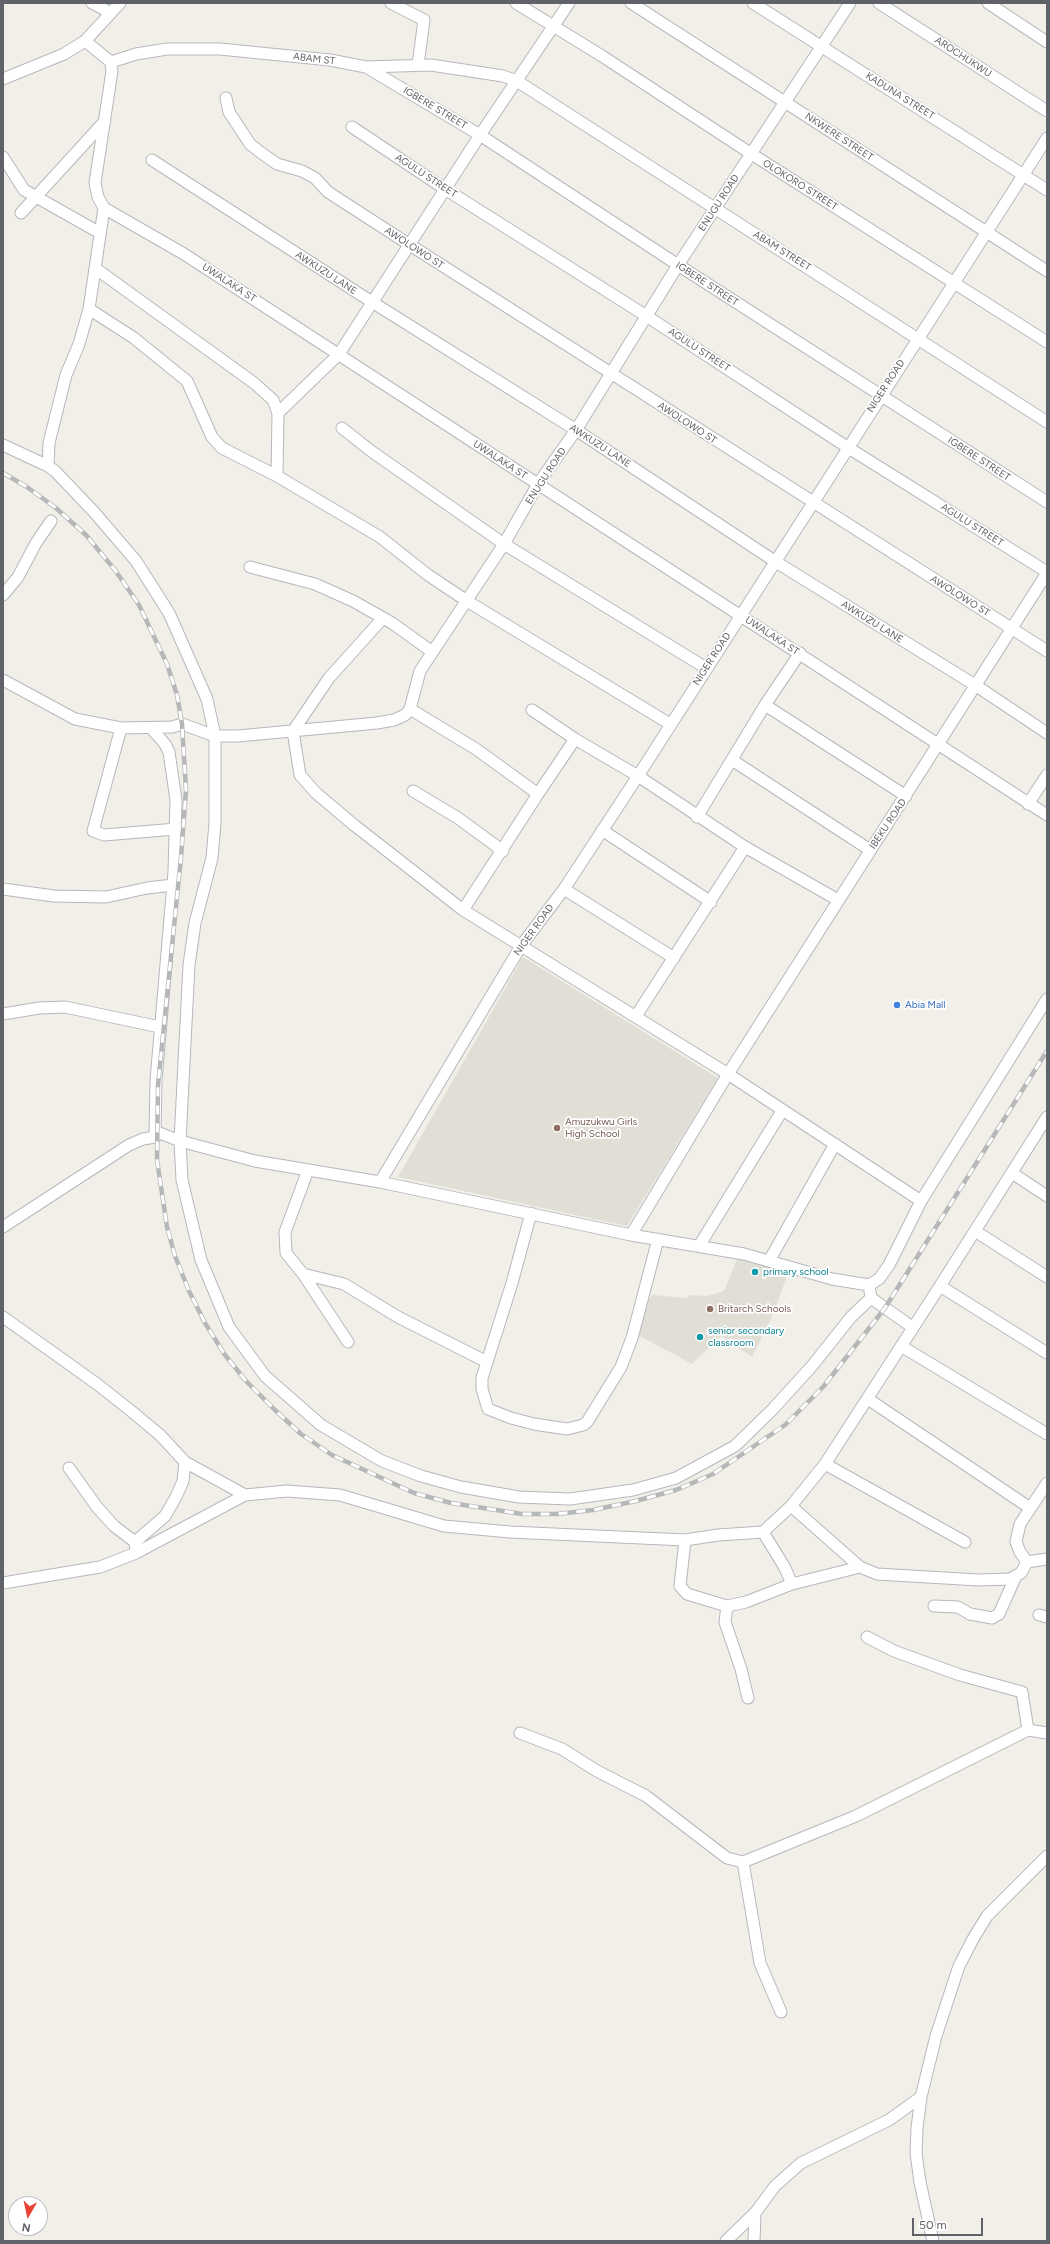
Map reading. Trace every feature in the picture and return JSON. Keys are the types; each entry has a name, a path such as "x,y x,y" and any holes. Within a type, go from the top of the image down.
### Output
{"street":[{"path":"92,3 111,13"},
{"path":"3,79 64,54 85,41 120,3"},
{"path":"392,3 424,20 418,65"},
{"name":"OLOKORO STREET","path":"516,3 602,56 750,154 1047,342"},
{"path":"278,413 339,354 410,246 480,135 569,3"},
{"name":"NKWERE STREET","path":"631,3 1047,271"},
{"name":"KADUNA STREET","path":"753,3 1047,190"},
{"name":"ENUGU ROAD","path":"410,709 420,671 431,651 467,601 504,544 538,484 576,430 715,208 850,3"},
{"name":"AROCHUKWU","path":"879,3 1047,110"},
{"path":"988,3 1047,42"},
{"path":"48,466 49,443 66,375 79,344 89,309 104,208 98,197 95,183 112,71 111,62 85,41"},
{"name":"ABAM ST","path":"111,62 136,54 167,49 220,49 330,60 366,67 418,65 503,76 517,81"},
{"name":"IGBERE STREET","path":"366,67 480,135 678,266 1047,502"},
{"name":"ABAM STREET","path":"517,81 919,338 1047,422"},
{"name":"AWOLOWO ST","path":"226,98 229,112 250,144 278,164 302,171 316,178 328,192 410,246 1047,651"},
{"path":"21,213 34,196 105,121"},
{"name":"AGULU STREET","path":"352,127 445,189 648,317 847,447 1047,573"},
{"name":"NIGER ROAD","path":"380,1182 520,946 564,889 638,776 740,615 776,562 880,395 919,338 985,232 1047,138"},
{"path":"3,157 24,190 100,233"},
{"name":"AWKUZU LANE","path":"152,160 372,302 576,430 776,562 975,685 1047,733"},
{"name":"UWALAKA ST","path":"104,208 184,254 800,653 1028,804 1047,815"},
{"path":"95,268 254,383 273,400 278,413 277,476"},
{"path":"89,309 134,338 187,381 212,436 222,448 277,476 380,537 428,575 467,601 670,724"},
{"path":"342,428 370,451 504,544 706,668"},
{"path":"3,445 48,466 55,471 94,512 136,561 169,614 194,666 207,699 215,736 215,823 212,858 195,922 189,965 180,1141 182,1180 201,1260 229,1327 265,1376 321,1425 382,1461 421,1476 461,1487 519,1496 570,1499 633,1490 676,1478 735,1446 772,1410 812,1366 851,1317 871,1298"},
{"path":"3,595 18,577 36,543 51,521"},
{"path":"250,567 315,584 353,601 384,618 431,651"},
{"name":"IBEKU ROAD","path":"631,1234 728,1074 870,850 939,745 975,685 1047,573"},
{"path":"384,618 329,678 293,731 300,775 316,793 354,825 463,910 728,1074 782,1111 921,1201"},
{"path":"697,817 765,705 800,653"},
{"path":"3,680 75,719 121,728 172,727 182,724 215,736 293,731 383,722 394,720 405,715 410,709 476,749 538,794"},
{"path":"765,705 906,796"},
{"path":"532,710 574,739 638,776 697,817 745,847 838,900"},
{"path":"121,728 93,830 104,835 176,829"},
{"path":"151,728 165,744 168,752 176,800 174,885 160,1027 155,1138"},
{"path":"463,910 503,851 574,739"},
{"path":"732,760 870,850"},
{"path":"1028,804 1047,775"},
{"path":"413,791 458,818 503,851"},
{"path":"602,830 711,902"},
{"path":"636,1016 711,902 745,847"},
{"path":"3,890 54,896 106,897 147,888 174,885"},
{"path":"564,889 674,958"},
{"path":"155,1138 157,1132 180,1141 255,1161 380,1182 631,1234 744,1254 832,1279 869,1285 879,1279 889,1265 921,1201 1047,999"},
{"path":"3,1014 39,1008 65,1008 160,1027"},
{"path":"699,1246 782,1111"},
{"path":"3,1583 100,1567 136,1553 245,1495 288,1491 340,1495 444,1526 510,1532 684,1540 718,1535 763,1532 791,1506 825,1464 868,1400 912,1327 1047,1119"},
{"path":"3,1227 129,1145 143,1139 155,1138"},
{"path":"769,1262 835,1144"},
{"path":"308,1170 285,1232 284,1243 286,1253 303,1274 348,1342"},
{"path":"1012,1173 1047,1196"},
{"path":"530,1213 512,1283 482,1378 482,1389 488,1408 511,1418 534,1424 567,1429 583,1425 587,1422 621,1367 632,1338 658,1239"},
{"path":"975,1231 1047,1277"},
{"path":"303,1274 344,1284 398,1317 487,1362"},
{"path":"869,1285 871,1298 912,1327"},
{"path":"940,1286 1047,1353"},
{"path":"3,1317 125,1406 160,1435 185,1462 245,1495"},
{"path":"901,1346 1047,1434"},
{"path":"868,1400 1030,1508"},
{"path":"135,1542 165,1516 183,1481 185,1462"},
{"path":"825,1464 965,1542"},
{"path":"69,1468 97,1507 114,1526 135,1542 136,1553"},
{"path":"1027,1562 1020,1552 1016,1542 1020,1524 1047,1483"},
{"path":"791,1506 860,1567 877,1574 978,1580 1015,1578"},
{"path":"763,1532 785,1568 792,1584"},
{"path":"684,1540 680,1586 687,1594 727,1606 746,1602 792,1584 860,1567"},
{"path":"934,1606 958,1608 970,1614 992,1618 999,1614 1015,1578 1027,1562 1047,1559"},
{"path":"727,1606 725,1622 742,1668 748,1698"},
{"path":"867,1637 894,1651 960,1675 1022,1692 1028,1730"},
{"path":"520,1733 562,1749 597,1771 646,1796 727,1858 743,1862 856,1816 1028,1730 1047,1733"},
{"path":"933,2241 916,2154 916,2128 921,2096 936,2036 960,1966 973,1939 987,1916 1047,1856"},
{"path":"743,1862 746,1891 760,1963 781,2012"},
{"path":"726,2241 755,2213 774,2186 801,2163 889,2120 921,2096"},
{"path":"754,2241 755,2213"}],"shaded area":[{"name":"Amuzukwu Girls High School","path":"523,957 718,1078 627,1226 398,1177"},
{"name":"Britarch Schools","path":"738,1257 789,1271 772,1317 752,1357 721,1336 692,1364 636,1334 647,1301 653,1295 686,1298 690,1295 707,1296 724,1291"}],"railway":[{"path":"3,473 27,487 56,508 86,535 115,570 139,605 167,664 177,695 182,724 186,790 181,857 158,1085 157,1160 167,1227 175,1256 189,1291 205,1323 225,1355 246,1381 275,1410 301,1434 332,1455 414,1493 451,1503 522,1514 557,1514 593,1510 636,1501 676,1490 713,1474 785,1425 823,1387 885,1308 1047,1051"}],"place":[{"name":"Abia Mall","path":"897,1005"},
{"name":"Amuzukwu Girls High School","path":"557,1128"},
{"name":"primary school","path":"755,1272"},
{"name":"Britarch Schools","path":"710,1309"},
{"name":"senior secondary classroom","path":"700,1337"}]}
